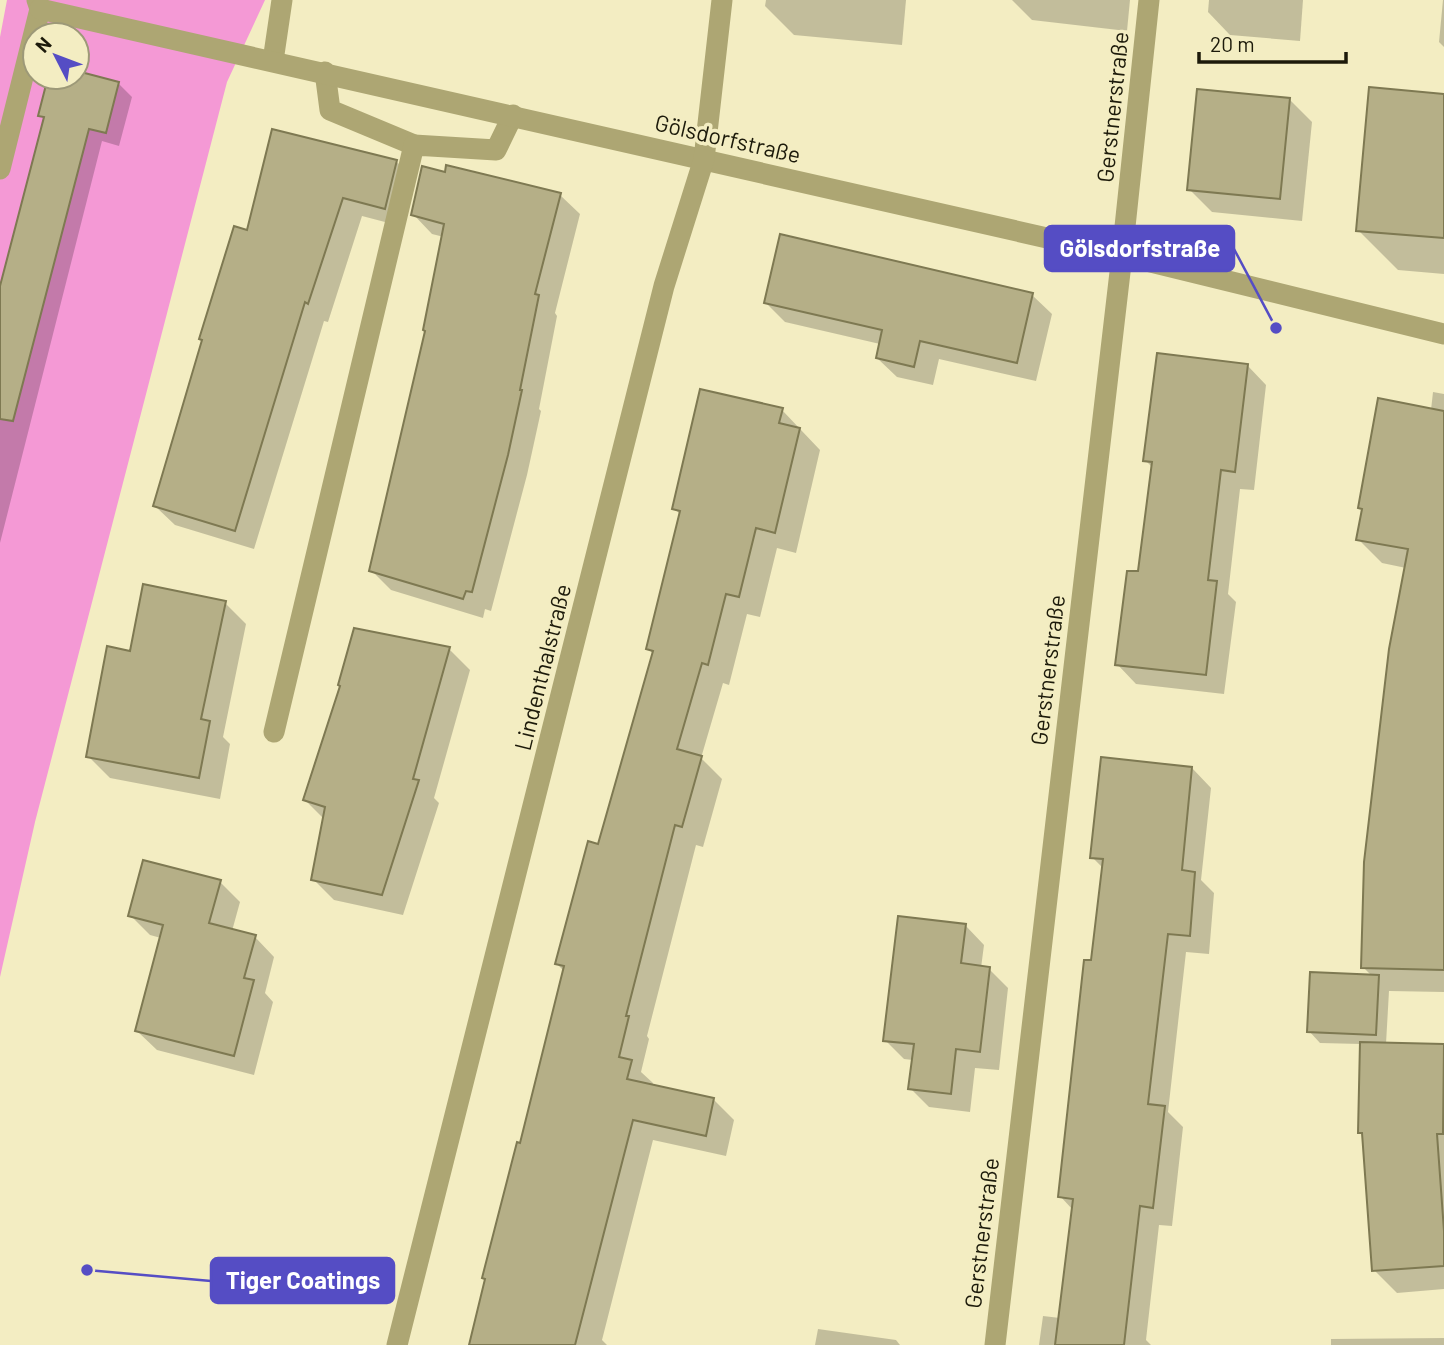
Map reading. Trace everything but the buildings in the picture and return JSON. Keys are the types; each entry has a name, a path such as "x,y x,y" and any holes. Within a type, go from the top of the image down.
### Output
{"street":[{"path":"273,61 282,0"},
{"name":"Lindenthalstraße","path":"397,1345 664,286 704,159 722,0"},
{"name":"Gerstnerstraße","path":"995,1345 1122,255 1149,0"},
{"path":"0,169 39,4"},
{"name":"Gölsdorfstraße","path":"39,4 273,61 1122,255 1444,334"},
{"path":"325,72 330,110 414,145 496,150 513,115"},
{"path":"274,732 414,145"}],"shaded area":[{"path":"7,0 265,0 227,82 35,822 0,977 0,37"}],"place":[{"name":"Gölsdorfstraße","path":"1276,328"},
{"name":"Tiger Coatings","path":"87,1270"}]}
